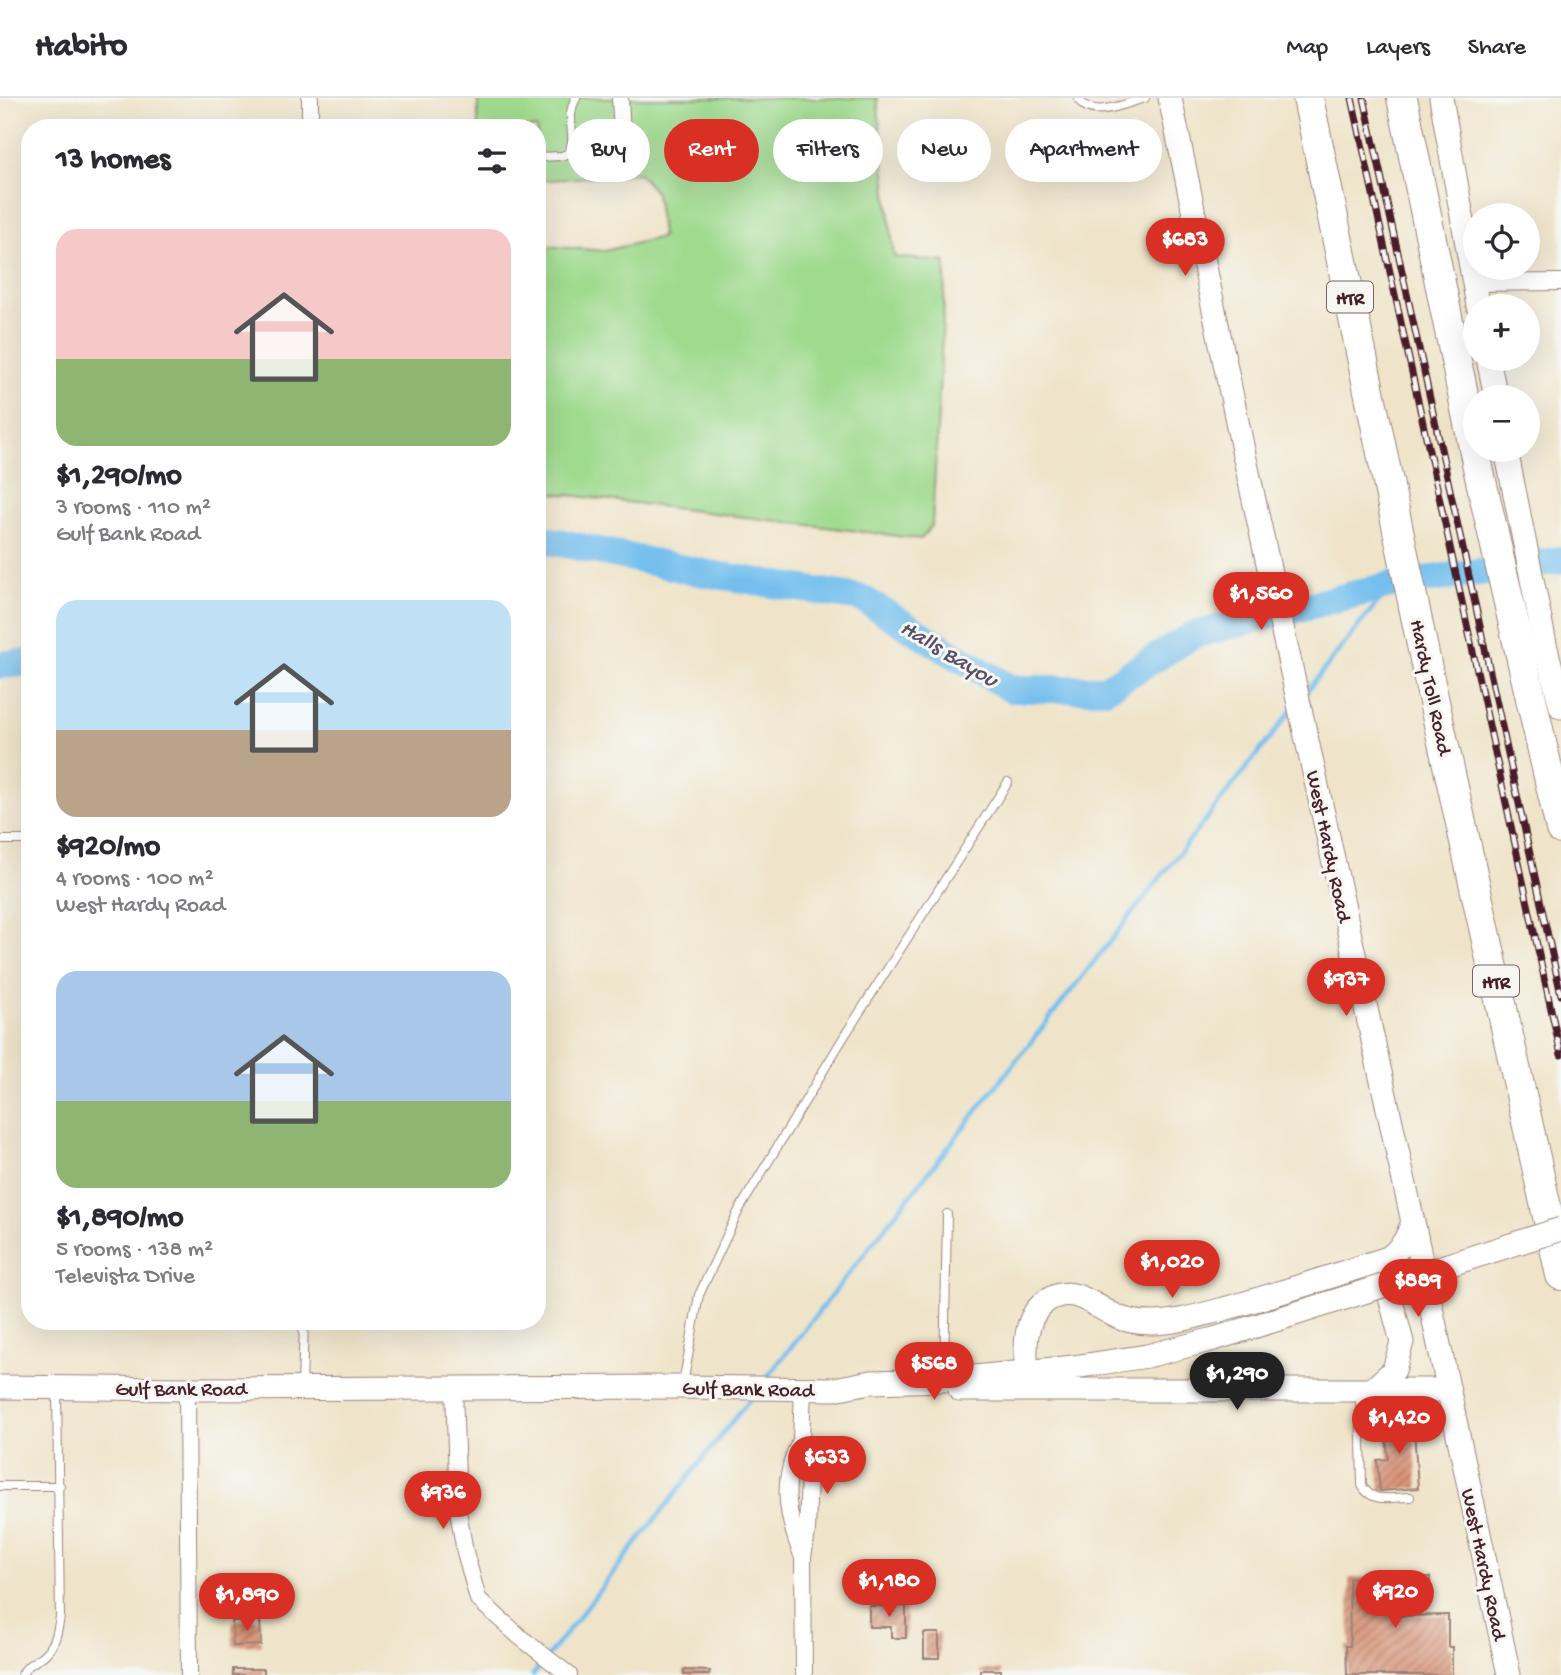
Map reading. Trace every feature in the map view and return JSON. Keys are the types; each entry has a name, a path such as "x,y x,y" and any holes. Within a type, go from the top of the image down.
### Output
{"highway":[{"name":"Hardy Toll Road","path":"1308,98 1431,688 1561,1275"},
{"path":"1402,98 1479,472 1561,829"},
{"path":"1412,98 1432,234"}],"main road":[{"name":"West Hardy Road","path":"1170,98 1243,450 1413,1222 1509,1675"},
{"path":"1441,98 1475,294"},
{"path":"1509,462 1545,644 1561,706"},
{"path":"1027,1380 1026,1342 1031,1318 1049,1299 1062,1295 1078,1295 1115,1316 1148,1323 1168,1323 1255,1300 1388,1258 1400,1250 1413,1222"},
{"name":"Gulf Bank Road","path":"0,1387 834,1389 871,1382 1027,1380 1073,1367 1147,1356 1214,1339 1561,1229"},
{"path":"1360,1267 1376,1271 1386,1282 1402,1342 1394,1370 1366,1389"},
{"path":"834,1389 1027,1380 1447,1390"}],"street":[{"path":"310,98 310,119"},
{"path":"620,98 621,119"},
{"path":"1473,283 1561,282"},
{"path":"454,1388 458,1511 465,1552 478,1599 563,1671"},
{"path":"795,1388 801,1440 792,1455 788,1472 788,1504 793,1531 803,1557 804,1675"},
{"path":"187,1389 189,1675"}],"lane":[{"path":"546,157 569,153 572,146 570,109 576,98"},
{"path":"1078,98 1083,107 1090,110 1145,98"},
{"path":"682,1387 699,1295 739,1210 845,1035 1008,782"},
{"path":"0,840 21,840"},
{"path":"944,1380 947,1214"},
{"path":"302,1387 304,1330"},
{"path":"22,1675 25,1667 47,1653 57,1634 60,1617 57,1388"},
{"path":"1366,1389 1362,1485 1366,1493 1374,1498 1410,1497"},
{"path":"0,1486 60,1486"}],"green space":[{"path":"478,98 877,98 879,119 773,119 773,182 883,182 883,154 894,257 946,262 932,525 921,539 546,492 546,246 604,251 662,237 656,193 647,182 650,182 650,119 567,119 567,179 546,180 546,119 478,119"}],"building":[{"path":"1413,1416 1418,1488 1380,1491 1377,1460 1388,1459 1385,1418"},
{"path":"1430,1577 1431,1601 1394,1601 1394,1616 1448,1615 1448,1647 1452,1647 1452,1675 1347,1675 1346,1646 1350,1646 1349,1578"},
{"path":"869,1606 906,1606 906,1638 891,1638 891,1627 869,1627"},
{"path":"260,1619 261,1645 233,1646 232,1621"},
{"path":"924,1633 939,1633 939,1658 924,1658"},
{"path":"233,1669 264,1669 264,1675 233,1675"},
{"path":"684,1670 710,1671 709,1675 684,1675"},
{"path":"980,1670 1001,1670 1001,1675 980,1675"}],"waterway":[{"name":"Halls Bayou","path":"546,540 704,573 861,598 1011,689 1105,689 1193,635 1391,585 1561,560"},
{"path":"1304,695 1391,585"},
{"name":"Halls Bayou","path":"0,665 21,663"},
{"path":"765,1380 1292,710"},
{"path":"533,1675 753,1395"}],"railway":[{"path":"1352,98 1561,1055"},
{"path":"1364,98 1561,995"}]}
